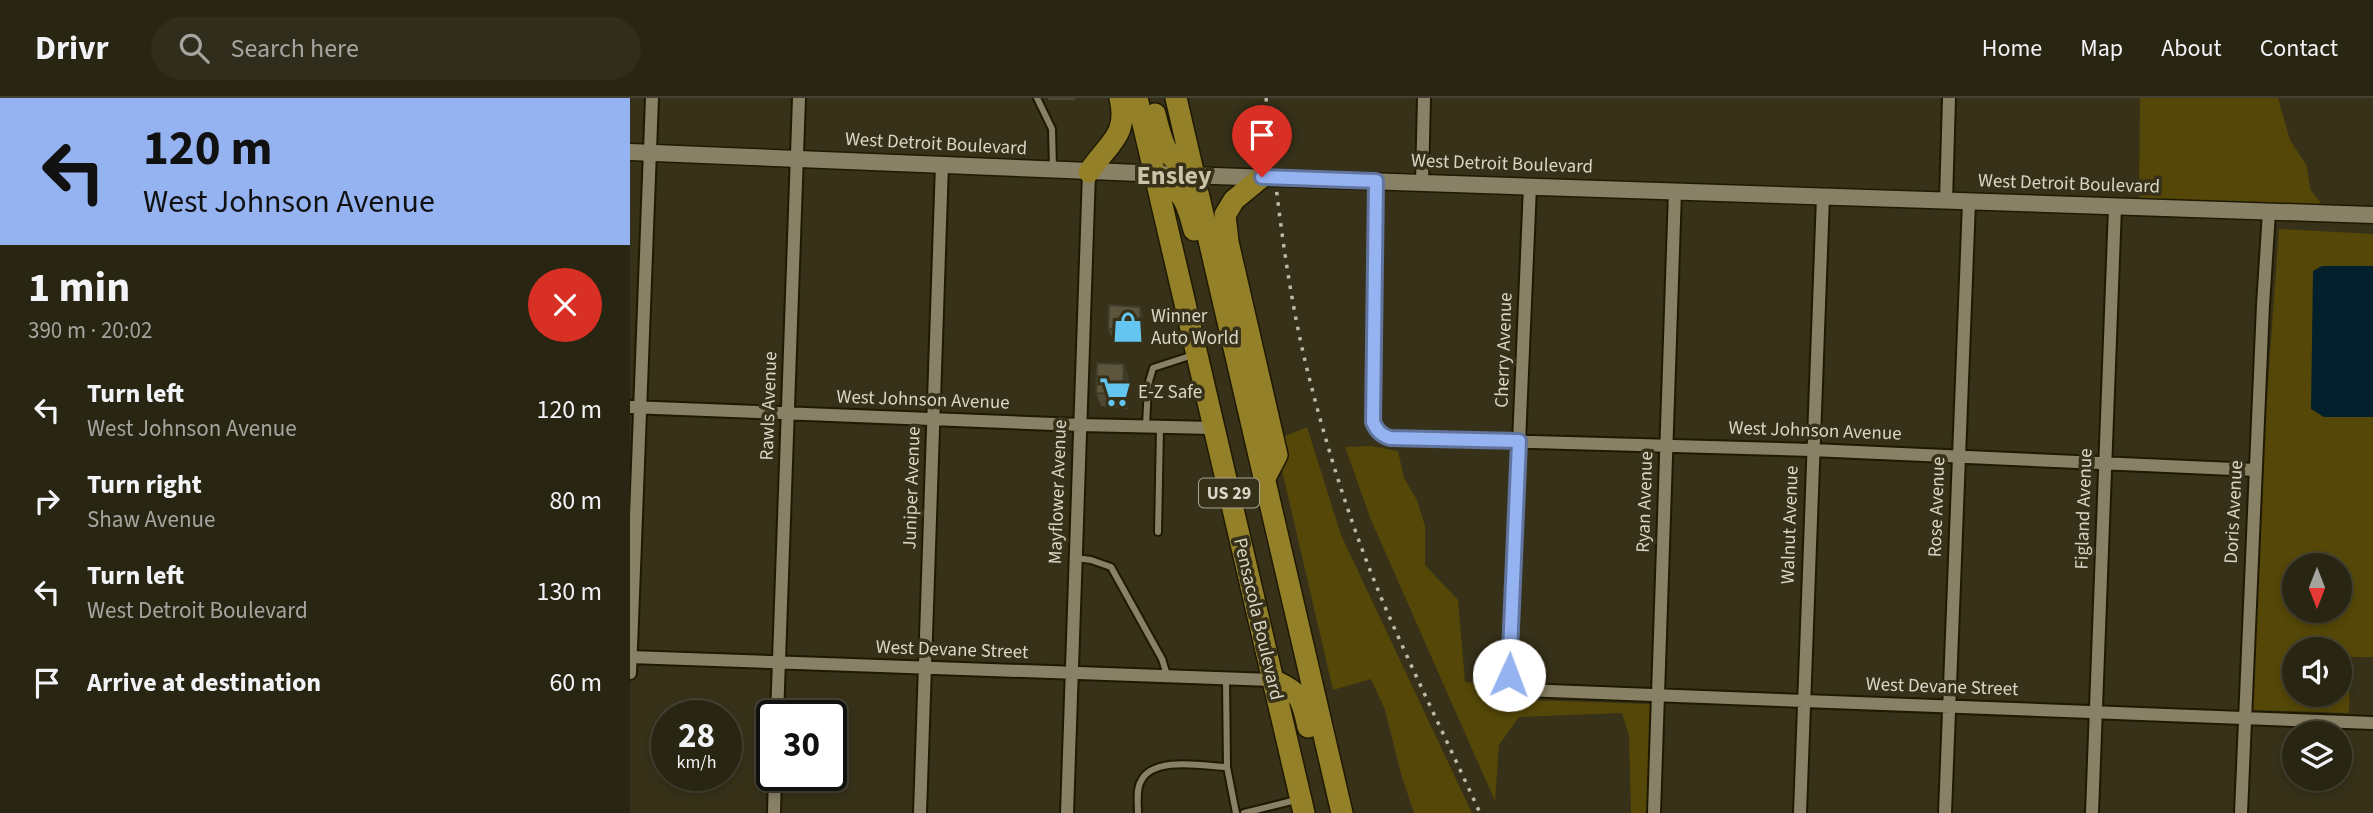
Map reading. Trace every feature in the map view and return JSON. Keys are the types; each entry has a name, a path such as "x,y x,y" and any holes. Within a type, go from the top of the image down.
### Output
{"highway":[{"path":"1089,172 1121,130 1123,112 1120,98"},
{"name":"Pensacola Boulevard","path":"1137,98 1302,806"},
{"path":"1151,98 1160,135 1172,160 1195,175"},
{"name":"Pensacola Boulevard","path":"1177,98 1342,813"},
{"path":"1155,174 1179,189 1189,210 1231,391 1253,424"},
{"path":"1262,177 1234,200 1226,215 1228,242 1277,455 1265,478"},
{"path":"1272,680 1295,691 1303,703 1326,801 1332,813"}],"street":[{"path":"630,673 635,408 652,98"},
{"name":"Rawls Avenue","path":"778,700 799,98"},
{"path":"1422,182 1424,98"},
{"path":"1946,201 1949,98"},
{"name":"West Detroit Boulevard","path":"630,152 1089,172 2373,215"},
{"name":"Juniper Avenue","path":"920,813 942,164"},
{"name":"Mayflower Avenue","path":"1067,813 1089,172"},
{"name":"West Johnson Avenue","path":"1376,181 1373,422 1382,435 1390,438 1959,455 2256,470"},
{"name":"Cherry Avenue","path":"1513,683 1509,675 1530,186"},
{"name":"Ryan Avenue","path":"1654,813 1675,191"},
{"name":"Walnut Avenue","path":"1800,813 1823,197"},
{"name":"Rose Avenue","path":"1945,813 1969,202"},
{"name":"Figland Avenue","path":"2092,813 2115,207"},
{"name":"Doris Avenue","path":"2241,813 2269,212"},
{"name":"West Johnson Avenue","path":"635,408 1146,428 1214,428"},
{"name":"West Devane Street","path":"631,657 1272,680"},
{"name":"West Devane Street","path":"1513,683 1527,692 2373,723"},
{"path":"774,813 775,791"}],"lane":[{"path":"1037,98 1052,129 1053,170"},
{"path":"1146,428 1148,385 1153,368 1197,354"},
{"path":"1158,532 1160,428"},
{"path":"1075,558 1111,567 1162,659 1167,675"},
{"path":"1226,677 1227,767 1236,813"},
{"path":"1138,813 1139,783 1147,771 1159,765 1227,767"},
{"path":"1244,813 1302,806"}],"shaded area":[{"path":"2140,98 2278,98 2290,140 2307,166 2310,189 2323,206 2139,201"},
{"path":"2279,229 2373,234 2373,657 2352,657 2352,637 2282,637 2282,707 2349,707 2349,713 2252,710 2263,453"},
{"path":"1307,427 1341,535 1472,813 1414,813 1385,710 1371,679 1333,690 1275,440"},
{"path":"1371,446 1398,451 1404,478 1417,500 1425,526 1425,565 1458,600 1465,682 1505,686 1510,693 1526,700 1651,704 1647,813 1631,813 1629,736 1622,713 1519,717 1499,745 1495,801 1371,520 1345,447"}],"water":[{"path":"2322,266 2373,266 2373,417 2324,417 2311,409 2313,271"}],"building":[{"path":"1109,305 1140,307 1141,329 1108,329"},
{"path":"1097,363 1124,364 1123,395 1096,393"}],"railway":[{"path":"1266,98 1292,299 1306,365 1332,461 1376,586 1480,813"}],"place":[{"name":"Winner Auto World","path":"1128,327"},
{"name":"E-Z Safe","path":"1115,392"}],"district":[{"name":"Ensley","path":"1174,175"}],"route":[{"path":"1262,177 1376,181 1373,422 1376,429 1390,438 1519,441 1509,675"}]}
